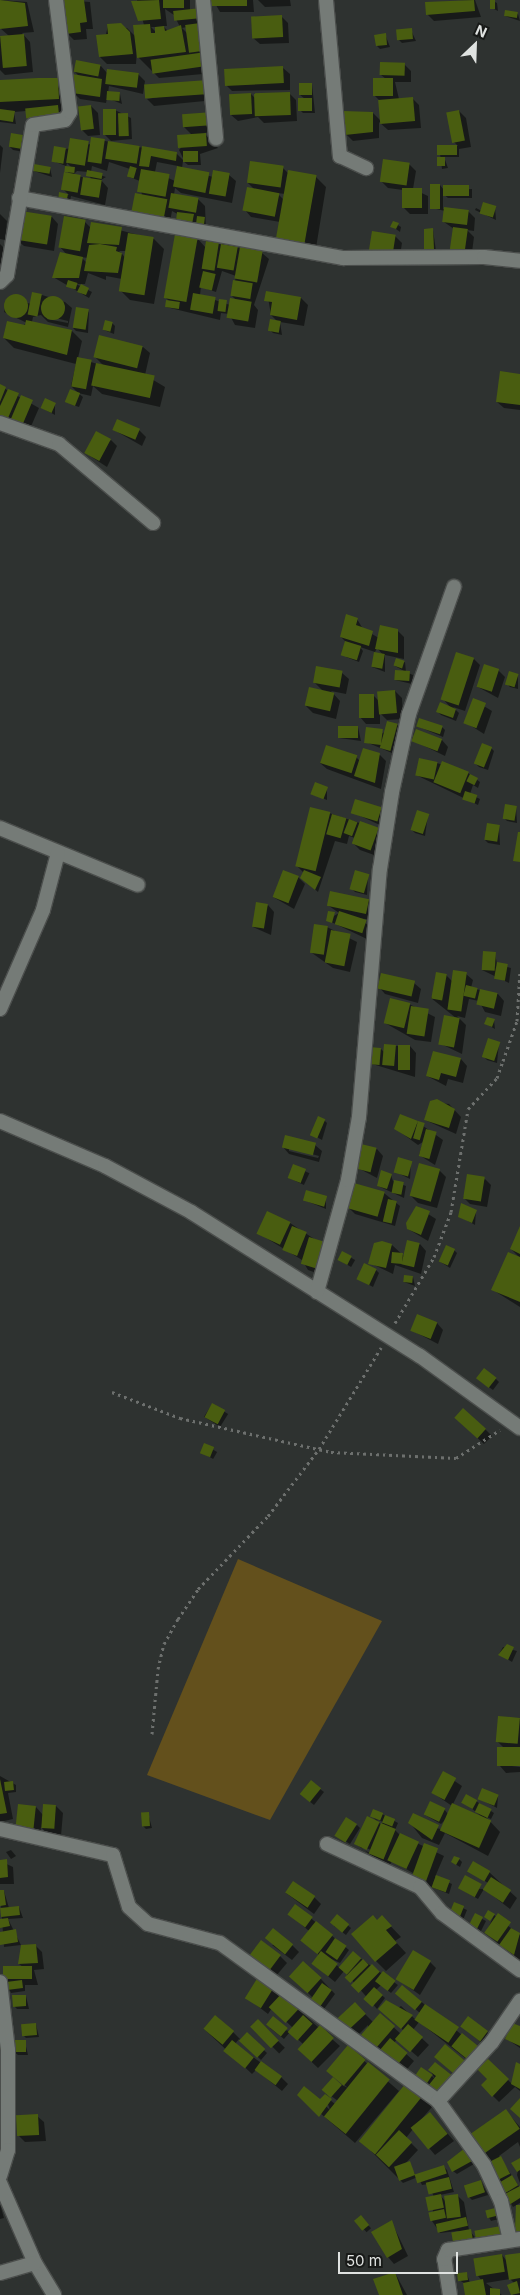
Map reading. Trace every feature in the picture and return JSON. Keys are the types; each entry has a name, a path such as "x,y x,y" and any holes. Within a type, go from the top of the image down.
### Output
{"street":[{"path":"0,282 7,275 33,124 65,120 70,112 56,0"},
{"path":"203,0 216,138"},
{"path":"326,0 340,156 366,168"},
{"path":"19,198 343,258 484,257 520,261"},
{"path":"0,423 58,444 153,523"},
{"path":"316,1292 348,1180 359,1117 380,869 392,792 409,714 454,587"},
{"path":"0,828 138,885"},
{"path":"0,1009 43,910 58,853"},
{"path":"0,1122 105,1166 191,1212 316,1292 388,1335 514,1424"},
{"path":"0,1829 113,1855 129,1907 148,1924 220,1944 438,2102 484,2165 501,2201 515,2239 448,2250 444,2259 450,2295"},
{"path":"327,1844 420,1887 442,1913 520,1970"},
{"path":"0,1982 8,2050 8,2150 0,2176"},
{"path":"438,2102 492,2042 520,2001"},
{"path":"0,2182 35,2263 54,2295"},
{"path":"0,2273 35,2263"}],"path":[{"path":"152,1734 158,1669 178,1619 198,1590 268,1516 319,1449 371,1370 388,1335 418,1288 451,1212 468,1109 497,1078 517,1021 520,970"},
{"path":"112,1392 180,1418 319,1449 456,1458 514,1424"}],"shaded area":[{"path":"238,1559 382,1621 270,1820 147,1775"}],"building":[{"path":"0,0 25,3 28,26 0,29"},
{"path":"62,0 84,0 87,22 80,23 81,32 66,34"},
{"path":"159,0 161,19 138,21 131,1"},
{"path":"163,0 184,0 184,8 163,8"},
{"path":"211,0 247,0 247,6 211,6"},
{"path":"474,0 475,11 426,15 425,2"},
{"path":"490,0 495,0 495,9 490,9"},
{"path":"201,8 202,18 174,21 173,11"},
{"path":"505,10 518,12 517,18 504,16"},
{"path":"282,15 283,37 252,39 251,17"},
{"path":"121,23 130,32 133,54 99,57 96,35 108,34 107,24"},
{"path":"200,23 204,51 189,53 185,25"},
{"path":"150,24 151,33 155,33 155,27 164,26 165,31 181,25 186,52 137,58 133,25"},
{"path":"412,28 413,39 397,40 396,29"},
{"path":"386,33 387,45 376,46 374,35"},
{"path":"24,34 27,66 3,68 0,36"},
{"path":"206,52 208,66 152,74 151,60"},
{"path":"76,60 101,65 98,77 74,72"},
{"path":"380,62 405,63 405,76 380,75"},
{"path":"283,66 284,83 225,86 224,69"},
{"path":"107,69 139,73 137,88 105,84"},
{"path":"72,74 102,79 100,97 72,93"},
{"path":"58,78 59,99 0,102 0,80"},
{"path":"373,78 393,78 393,96 373,96"},
{"path":"208,80 209,94 145,98 144,84"},
{"path":"299,83 312,83 312,95 299,95"},
{"path":"107,91 120,92 119,101 106,100"},
{"path":"290,92 291,115 255,116 254,93"},
{"path":"251,93 252,114 230,115 229,94"},
{"path":"413,97 415,121 380,124 378,100"},
{"path":"298,98 312,98 312,111 298,111"},
{"path":"58,105 59,115 26,118 25,108"},
{"path":"91,105 94,129 81,130 78,107"},
{"path":"0,109 15,111 13,122 0,120"},
{"path":"103,109 116,109 116,135 103,135"},
{"path":"459,110 465,140 452,143 446,112"},
{"path":"343,111 373,112 373,132 345,135"},
{"path":"213,112 214,125 183,127 182,114"},
{"path":"118,113 128,113 129,136 119,136"},
{"path":"11,133 23,135 21,149 9,147"},
{"path":"206,133 207,146 178,148 177,135"},
{"path":"91,137 105,139 101,164 88,162"},
{"path":"70,138 89,141 85,166 66,163"},
{"path":"108,141 140,146 137,164 105,159"},
{"path":"437,145 457,145 457,155 437,155"},
{"path":"54,146 66,148 63,164 51,162"},
{"path":"142,146 177,152 176,161 151,156 149,167 139,166"},
{"path":"183,151 198,151 198,162 183,162"},
{"path":"437,157 445,157 445,166 437,166"},
{"path":"383,159 410,163 407,186 380,182"},
{"path":"250,161 284,166 281,188 247,183"},
{"path":"34,164 51,167 50,174 33,171"},
{"path":"65,166 75,167 74,173 64,172"},
{"path":"130,166 137,168 134,179 127,177"},
{"path":"177,166 209,172 205,193 173,187"},
{"path":"141,169 170,174 166,197 137,192"},
{"path":"87,170 103,173 102,179 86,176"},
{"path":"213,170 230,173 226,197 209,194"},
{"path":"288,170 317,175 304,245 276,240"},
{"path":"64,172 81,175 78,193 61,190"},
{"path":"83,177 102,180 99,198 80,195"},
{"path":"430,184 440,184 440,209 430,209"},
{"path":"443,185 469,185 469,196 443,196"},
{"path":"247,187 279,193 275,217 242,211"},
{"path":"402,188 422,188 422,208 402,208"},
{"path":"59,192 68,194 66,204 58,202"},
{"path":"135,193 167,199 164,217 132,211"},
{"path":"171,193 199,198 196,213 168,208"},
{"path":"483,202 496,206 493,218 479,213"},
{"path":"444,207 469,210 467,225 442,222"},
{"path":"21,211 52,216 47,244 16,240"},
{"path":"177,212 194,214 192,224 176,221"},
{"path":"64,216 86,220 80,251 58,248"},
{"path":"197,216 205,217 204,227 196,226"},
{"path":"393,221 399,223 396,229 390,227"},
{"path":"91,222 122,227 119,245 87,243"},
{"path":"453,227 468,229 465,253 450,251"},
{"path":"433,228 434,249 424,249 424,229"},
{"path":"372,231 396,235 392,255 369,252"},
{"path":"128,233 154,237 144,295 119,291"},
{"path":"175,234 198,238 186,302 164,298"},
{"path":"206,241 219,243 214,271 202,269"},
{"path":"100,244 117,247 116,251 122,253 118,273 84,271 89,245"},
{"path":"221,244 238,247 234,271 217,268"},
{"path":"240,247 263,251 257,283 234,279"},
{"path":"60,252 83,257 79,278 52,278"},
{"path":"203,271 216,274 212,290 199,288"},
{"path":"68,280 78,283 76,290 66,287"},
{"path":"233,280 253,283 250,299 230,296"},
{"path":"81,284 89,288 86,295 77,292"},
{"path":"266,291 301,297 297,320 270,315 272,302 264,301"},
{"path":"32,292 42,294 37,316 28,315"},
{"path":"193,293 216,297 213,314 190,310"},
{"path":"16,294 24,298 28,306 24,314 16,318 8,314 4,306 8,298"},
{"path":"53,296 62,299 65,308 62,317 53,320 44,317 41,308 44,299"},
{"path":"230,298 252,302 248,322 227,318"},
{"path":"219,299 227,300 225,312 218,311"},
{"path":"166,300 180,302 179,309 165,307"},
{"path":"76,307 89,309 86,330 73,328"},
{"path":"270,319 281,321 279,333 268,331"},
{"path":"26,320 72,330 67,355 3,338 7,321 25,325"},
{"path":"105,320 113,322 110,332 103,330"},
{"path":"99,335 143,346 137,368 93,357"},
{"path":"77,357 92,360 86,389 71,386"},
{"path":"96,363 155,375 150,398 91,385"},
{"path":"500,371 520,374 520,405 496,402"},
{"path":"0,384 6,387 0,402"},
{"path":"8,389 19,393 8,418 0,415 0,406"},
{"path":"70,389 80,393 75,406 65,402"},
{"path":"21,395 33,400 23,424 11,419"},
{"path":"45,398 56,403 51,413 41,408"},
{"path":"117,419 140,429 135,440 112,430"},
{"path":"96,431 111,439 99,461 84,453"},
{"path":"346,614 358,618 356,625 373,631 369,646 340,637"},
{"path":"380,625 398,629 398,653 375,649"},
{"path":"345,641 361,646 357,660 341,655"},
{"path":"374,652 385,654 382,669 371,667"},
{"path":"456,652 474,658 459,705 441,700"},
{"path":"396,658 405,661 402,668 394,666"},
{"path":"484,664 499,669 492,692 477,687"},
{"path":"316,666 343,671 340,687 313,683"},
{"path":"395,670 410,671 409,681 394,680"},
{"path":"509,671 519,674 514,687 505,684"},
{"path":"309,687 334,693 330,711 305,706"},
{"path":"395,690 397,713 379,714 377,692"},
{"path":"359,694 374,694 374,718 359,718"},
{"path":"473,698 486,703 476,728 463,723"},
{"path":"440,702 456,709 453,718 436,712"},
{"path":"419,718 443,726 440,734 416,727"},
{"path":"387,721 398,724 390,751 380,748"},
{"path":"338,726 358,726 358,738 338,738"},
{"path":"366,727 383,729 381,745 364,743"},
{"path":"416,729 442,739 437,751 411,741"},
{"path":"482,743 492,747 484,768 474,763"},
{"path":"326,745 357,755 352,773 320,763"},
{"path":"363,748 380,753 375,783 354,776"},
{"path":"419,758 438,762 434,780 415,776"},
{"path":"442,761 469,772 460,793 433,782"},
{"path":"470,774 478,778 474,785 466,781"},
{"path":"315,782 328,787 323,799 310,794"},
{"path":"465,791 477,795 475,804 462,800"},
{"path":"355,799 382,807 377,822 351,813"},
{"path":"505,804 517,806 515,821 503,819"},
{"path":"310,807 330,812 316,871 295,866"},
{"path":"417,810 429,814 423,834 411,830"},
{"path":"332,814 346,818 341,838 326,834"},
{"path":"349,819 357,822 352,836 344,833"},
{"path":"360,821 379,828 371,850 352,844"},
{"path":"487,823 500,825 497,842 484,840"},
{"path":"518,832 520,832 520,862 513,861"},
{"path":"283,870 299,876 288,903 273,897"},
{"path":"304,870 321,877 315,890 300,878"},
{"path":"355,870 369,874 364,893 349,889"},
{"path":"330,891 369,899 366,914 327,906"},
{"path":"256,902 268,904 264,929 252,927"},
{"path":"328,911 335,912 332,923 326,921"},
{"path":"339,911 367,920 362,933 335,924"},
{"path":"314,924 328,926 324,955 310,953"},
{"path":"331,930 351,934 344,966 325,962"},
{"path":"483,951 496,952 495,971 482,970"},
{"path":"497,962 508,964 505,981 494,979"},
{"path":"453,970 467,972 461,1012 447,1010"},
{"path":"436,972 447,974 442,1000 431,999"},
{"path":"381,973 415,981 412,996 377,989"},
{"path":"466,985 478,988 475,999 463,996"},
{"path":"480,989 498,993 494,1009 476,1005"},
{"path":"390,998 410,1003 404,1028 384,1023"},
{"path":"411,1006 429,1009 424,1036 407,1034"},
{"path":"444,1015 460,1018 454,1048 438,1044"},
{"path":"487,1017 495,1019 492,1027 484,1024"},
{"path":"488,1038 500,1042 494,1061 482,1057"},
{"path":"384,1044 396,1045 394,1066 382,1065"},
{"path":"398,1045 410,1045 410,1070 398,1070"},
{"path":"369,1047 381,1048 379,1065 368,1064"},
{"path":"433,1051 461,1058 456,1077 441,1073 439,1080 426,1076"},
{"path":"437,1099 455,1109 449,1128 424,1120 430,1101"},
{"path":"400,1114 418,1121 411,1139 394,1129"},
{"path":"318,1116 325,1119 317,1138 310,1135"},
{"path":"418,1121 425,1123 420,1140 413,1138"},
{"path":"426,1129 437,1132 429,1159 419,1156"},
{"path":"285,1135 316,1143 313,1155 282,1148"},
{"path":"361,1144 377,1148 370,1172 355,1168"},
{"path":"398,1157 412,1161 408,1177 394,1172"},
{"path":"419,1163 440,1169 431,1202 410,1196"},
{"path":"293,1164 306,1169 301,1183 288,1178"},
{"path":"381,1170 392,1174 387,1189 377,1186"},
{"path":"467,1174 485,1177 481,1202 463,1199"},
{"path":"394,1180 404,1182 401,1195 392,1193"},
{"path":"354,1183 385,1192 378,1217 347,1208"},
{"path":"306,1190 327,1196 324,1207 303,1201"},
{"path":"388,1199 397,1201 392,1223 383,1221"},
{"path":"461,1203 477,1210 472,1223 458,1217"},
{"path":"416,1206 430,1211 421,1235 407,1229 406,1223"},
{"path":"267,1211 291,1222 280,1245 256,1234"},
{"path":"292,1226 307,1232 297,1256 282,1250"},
{"path":"520,1226 520,1254 510,1249"},
{"path":"309,1237 325,1242 317,1269 301,1264"},
{"path":"407,1240 420,1243 414,1267 401,1264"},
{"path":"382,1241 392,1244 386,1268 368,1264 374,1243"},
{"path":"446,1245 455,1249 448,1266 439,1261"},
{"path":"342,1251 352,1256 347,1265 337,1260"},
{"path":"392,1252 403,1253 402,1264 391,1263"},
{"path":"508,1252 520,1257 520,1302 491,1290"},
{"path":"364,1263 377,1269 369,1285 356,1279"},
{"path":"404,1275 413,1276 412,1283 403,1282"},
{"path":"417,1314 437,1322 431,1339 410,1331"},
{"path":"484,1368 497,1378 489,1388 476,1378"},
{"path":"212,1403 225,1410 218,1424 204,1417"},
{"path":"463,1408 486,1429 477,1438 454,1418"},
{"path":"204,1443 214,1447 210,1457 200,1453"},
{"path":"507,1644 514,1647 508,1660 498,1655"},
{"path":"498,1716 520,1718 518,1744 496,1742"},
{"path":"497,1747 520,1747 520,1766 497,1766"},
{"path":"443,1771 456,1778 445,1800 431,1793"},
{"path":"0,1779 7,1813 0,1814"},
{"path":"311,1780 321,1788 310,1802 300,1794"},
{"path":"13,1781 14,1790 5,1791 4,1782"},
{"path":"482,1788 499,1795 494,1806 478,1799"},
{"path":"466,1794 477,1800 473,1809 461,1803"},
{"path":"430,1801 445,1808 439,1822 424,1815"},
{"path":"452,1803 491,1820 479,1848 440,1830"},
{"path":"479,1803 492,1809 487,1818 475,1812"},
{"path":"18,1804 36,1806 33,1829 16,1827"},
{"path":"43,1804 56,1805 54,1829 41,1828"},
{"path":"373,1809 383,1813 380,1821 370,1816"},
{"path":"149,1812 150,1826 142,1827 141,1813"},
{"path":"413,1813 439,1825 432,1840 408,1823"},
{"path":"385,1815 395,1819 392,1827 382,1822"},
{"path":"367,1816 380,1822 367,1850 354,1844"},
{"path":"346,1817 357,1824 345,1843 334,1836"},
{"path":"381,1823 396,1829 383,1860 369,1854"},
{"path":"400,1833 419,1842 406,1869 387,1860"},
{"path":"424,1843 438,1848 426,1881 412,1876"},
{"path":"454,1856 460,1858 456,1865 451,1862"},
{"path":"7,1859 8,1877 0,1878 0,1860"},
{"path":"473,1861 490,1871 484,1881 467,1871"},
{"path":"436,1875 450,1880 446,1892 432,1887"},
{"path":"465,1875 482,1884 475,1897 458,1888"},
{"path":"491,1877 511,1890 503,1903 483,1890"},
{"path":"293,1881 315,1896 308,1908 285,1893"},
{"path":"0,1890 4,1890 6,1905 0,1906"},
{"path":"454,1902 464,1906 459,1918 449,1914"},
{"path":"295,1904 313,1917 305,1927 287,1915"},
{"path":"19,1906 20,1915 1,1917 0,1908"},
{"path":"488,1910 495,1914 490,1921 484,1917"},
{"path":"475,1913 483,1917 476,1931 468,1927"},
{"path":"498,1913 511,1922 497,1942 484,1933"},
{"path":"337,1914 349,1924 342,1933 330,1922"},
{"path":"373,1915 377,1920 382,1915 392,1926 386,1930 397,1943 375,1962 351,1934"},
{"path":"8,1918 10,1926 0,1928 0,1919"},
{"path":"316,1921 333,1935 317,1954 300,1940"},
{"path":"273,1928 293,1944 285,1954 265,1938"},
{"path":"511,1928 520,1933 514,1955 499,1945"},
{"path":"16,1929 18,1942 0,1945 0,1932"},
{"path":"335,1938 347,1946 337,1960 325,1952"},
{"path":"261,1940 281,1955 269,1971 249,1956"},
{"path":"36,1944 38,1963 18,1964 21,1945"},
{"path":"413,1950 431,1961 413,1990 395,1979"},
{"path":"321,1951 338,1964 328,1976 311,1964"},
{"path":"353,1951 361,1958 347,1975 339,1968"},
{"path":"363,1959 369,1965 350,1983 345,1977"},
{"path":"303,1961 322,1978 308,1993 289,1977"},
{"path":"372,1964 380,1972 359,1993 351,1985"},
{"path":"3,1966 32,1966 32,1979 3,1979"},
{"path":"383,1971 396,1981 388,1991 375,1981"},
{"path":"258,1977 274,1987 261,2008 245,1998"},
{"path":"22,1980 23,1988 7,1990 6,1982"},
{"path":"322,1983 332,1990 320,2006 311,1999"},
{"path":"402,1985 422,2002 415,2010 395,1993"},
{"path":"374,1987 383,1995 372,2007 363,1999"},
{"path":"283,1992 300,2008 285,2023 269,2007"},
{"path":"12,1995 26,1995 26,2006 13,2007"},
{"path":"386,2000 413,2015 401,2029 378,2009"},
{"path":"355,2002 366,2014 348,2031 337,2019"},
{"path":"425,2004 459,2027 448,2043 414,2020"},
{"path":"380,2013 395,2026 376,2048 361,2035"},
{"path":"215,2015 234,2031 223,2045 203,2029"},
{"path":"303,2015 313,2024 297,2041 288,2032"},
{"path":"273,2016 288,2028 281,2037 266,2025"},
{"path":"468,2016 488,2031 480,2041 460,2026"},
{"path":"258,2019 279,2041 271,2048 250,2027"},
{"path":"36,2023 37,2035 22,2036 21,2024"},
{"path":"512,2023 520,2026 520,2046 505,2039"},
{"path":"408,2024 423,2037 410,2052 395,2039"},
{"path":"320,2025 334,2038 311,2062 297,2049"},
{"path":"247,2032 265,2049 257,2058 239,2041"},
{"path":"462,2033 478,2046 468,2059 451,2046"},
{"path":"390,2038 408,2053 395,2067 378,2053"},
{"path":"14,2040 26,2040 26,2052 14,2052"},
{"path":"232,2040 254,2058 245,2069 223,2051"},
{"path":"445,2044 465,2061 454,2074 434,2057"},
{"path":"348,2045 366,2060 344,2086 326,2071"},
{"path":"488,2059 509,2079 492,2097 481,2085 487,2079 477,2069"},
{"path":"261,2061 282,2076 276,2085 255,2070"},
{"path":"368,2062 390,2080 346,2134 324,2116"},
{"path":"435,2062 454,2077 439,2096 428,2086 436,2076 428,2070"},
{"path":"516,2062 520,2064 520,2089 511,2084"},
{"path":"421,2067 433,2075 425,2086 413,2079"},
{"path":"333,2077 342,2085 331,2098 322,2090"},
{"path":"406,2083 422,2096 375,2155 359,2141"},
{"path":"304,2086 320,2099 325,2094 332,2099 319,2117 297,2095"},
{"path":"520,2098 520,2118 510,2109"},
{"path":"506,2109 520,2129 481,2156 467,2136"},
{"path":"430,2112 448,2134 428,2149 411,2128"},
{"path":"38,2114 39,2135 17,2136 16,2115"},
{"path":"399,2130 412,2142 389,2167 376,2155"},
{"path":"465,2148 472,2161 452,2172 447,2162"},
{"path":"501,2156 510,2174 496,2181 487,2163"},
{"path":"520,2158 520,2170 517,2172 511,2163"},
{"path":"410,2161 415,2175 399,2181 394,2167"},
{"path":"444,2165 447,2174 417,2183 415,2175"},
{"path":"512,2175 518,2185 504,2194 498,2183"},
{"path":"449,2177 452,2189 429,2194 426,2183"},
{"path":"481,2180 485,2192 468,2198 464,2186"},
{"path":"520,2186 520,2198 509,2205 503,2195"},
{"path":"441,2194 444,2208 428,2211 425,2197"},
{"path":"458,2194 461,2217 447,2219 444,2196"},
{"path":"516,2205 520,2205 520,2231 515,2231"},
{"path":"495,2208 497,2216 487,2218 485,2210"},
{"path":"444,2209 446,2218 430,2221 428,2213"},
{"path":"361,2215 369,2225 362,2231 354,2221"},
{"path":"466,2217 468,2226 438,2233 436,2224"},
{"path":"392,2220 402,2249 387,2258 371,2232"},
{"path":"501,2226 503,2237 476,2242 474,2231"},
{"path":"471,2229 473,2240 453,2243 451,2232"},
{"path":"520,2253 520,2278 509,2280 505,2255"},
{"path":"502,2254 505,2272 476,2276 473,2259"},
{"path":"395,2272 403,2295 379,2295 373,2279"},
{"path":"467,2272 468,2280 458,2281 457,2273"},
{"path":"483,2279 486,2295 465,2295 463,2283"},
{"path":"517,2281 520,2293 511,2295 507,2285"},
{"path":"490,2288 500,2289 500,2295 490,2295"}]}
